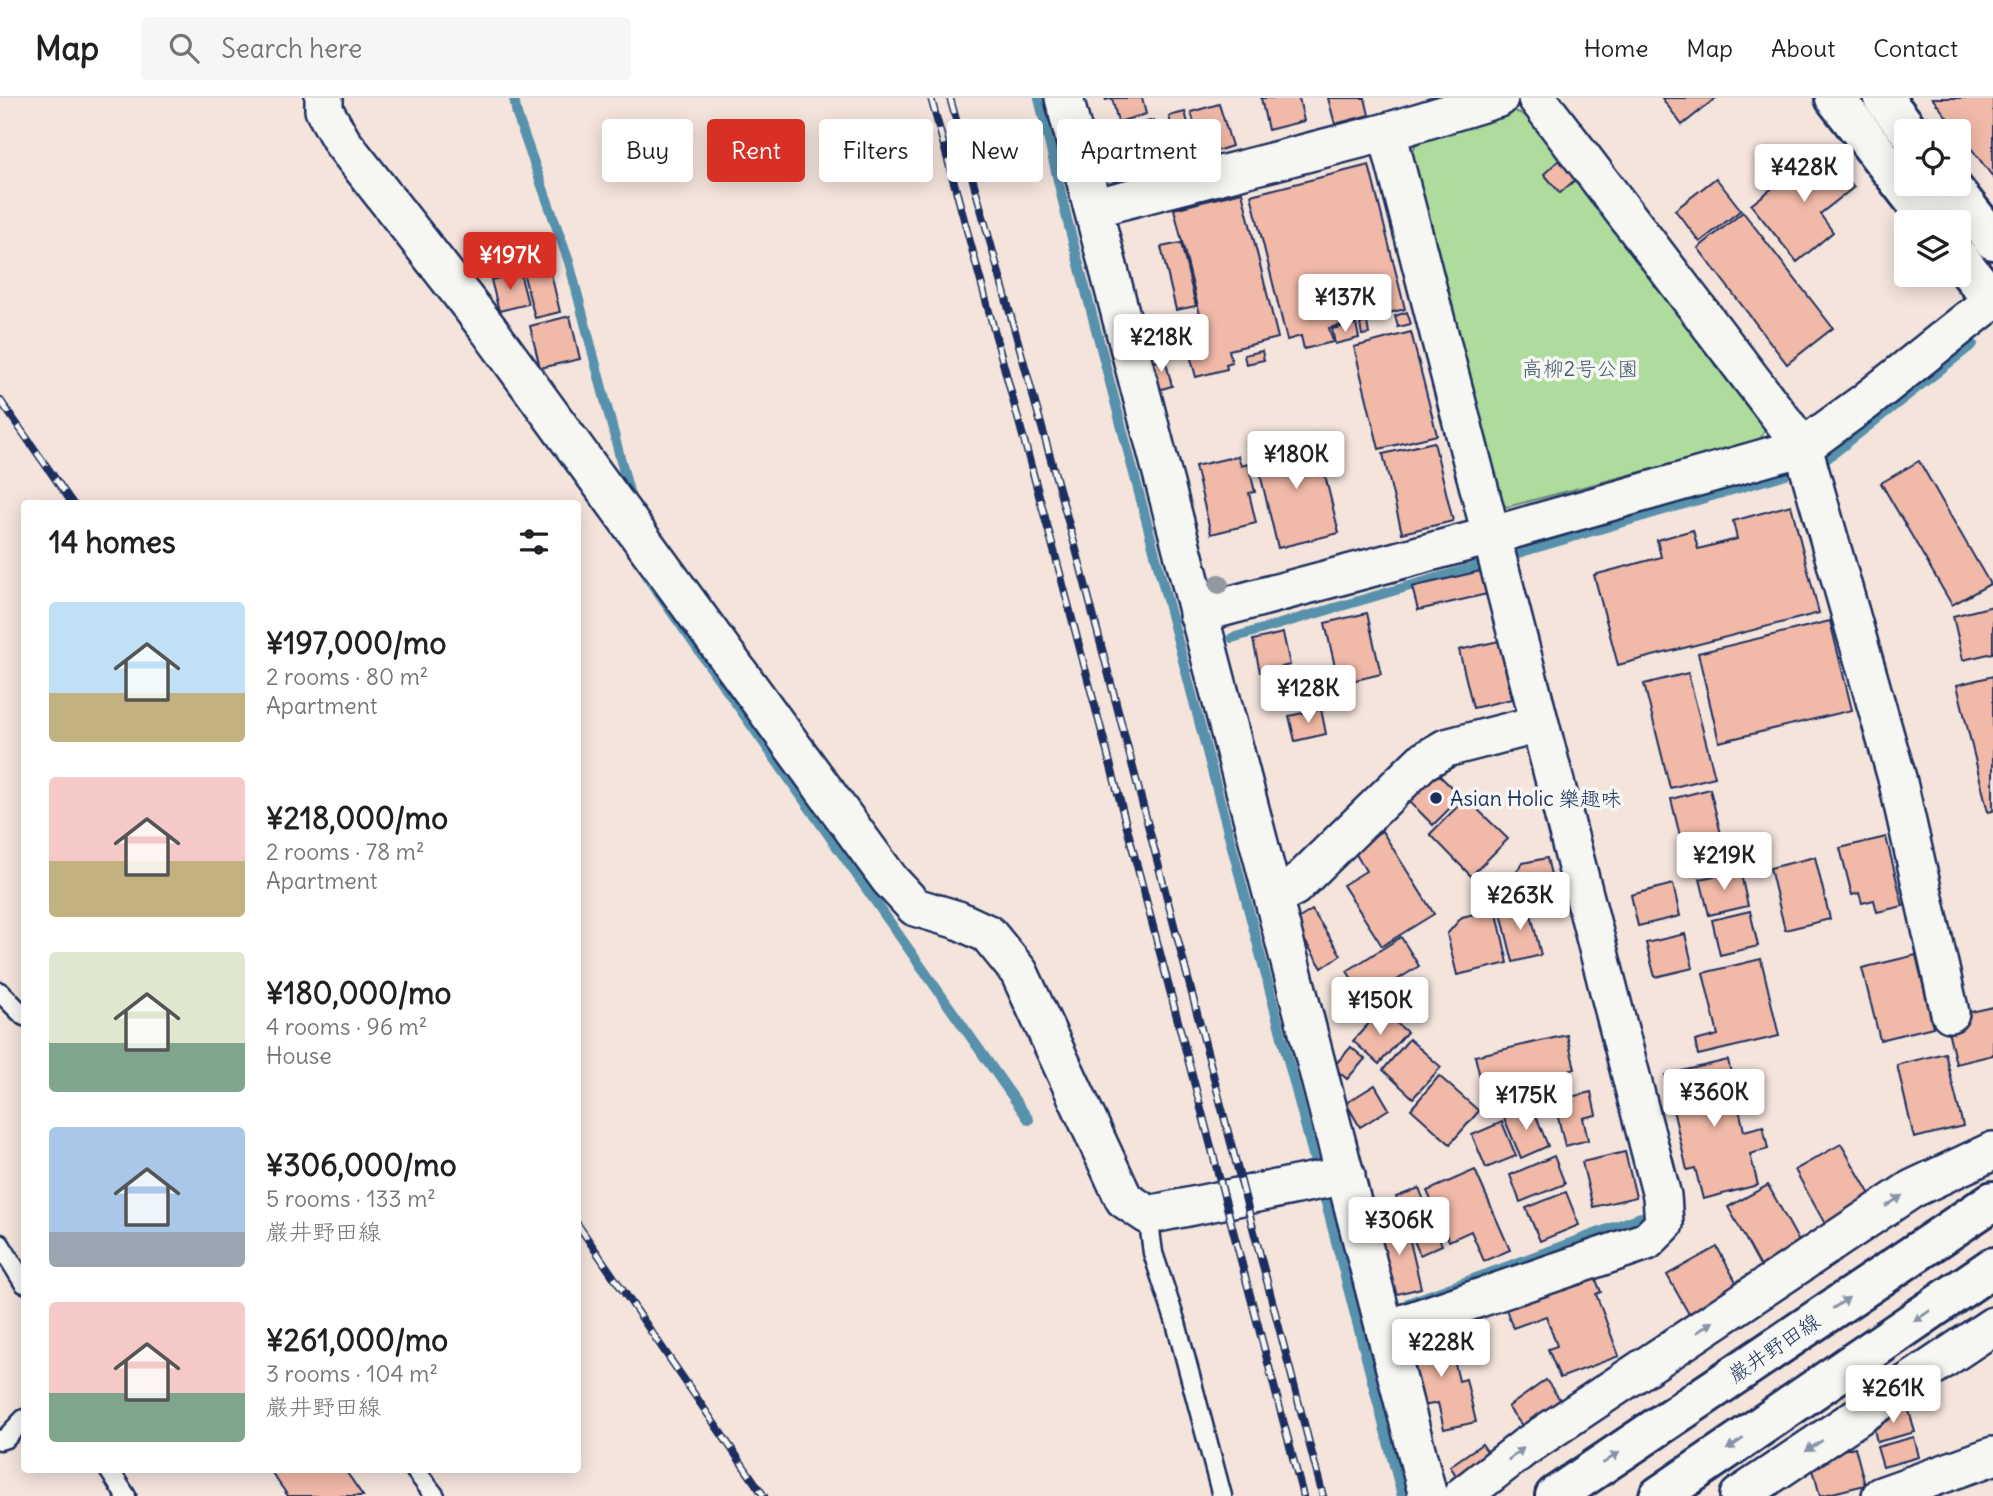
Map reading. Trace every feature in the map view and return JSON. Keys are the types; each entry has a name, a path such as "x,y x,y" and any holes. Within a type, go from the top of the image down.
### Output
{"main road":[{"path":"1835,98 1922,210"},
{"path":"1883,98 1900,119"},
{"path":"1959,196 1993,240"},
{"path":"1971,273 1993,300"},
{"name":"巌井野田線","path":"1555,1496 1993,1201"},
{"path":"1659,1496 1993,1267"}],"street":[{"path":"324,98 324,110 342,142 489,330 890,880 915,907 958,920 988,934 1020,972 1124,1199 1148,1215 1330,1179"},
{"path":"1063,98 1275,897 1330,1179 1385,1329 1428,1496"},
{"path":"1093,208 1387,132 1499,98"},
{"path":"1537,98 1803,447 1896,778 1950,1013"},
{"path":"1385,1329 1647,1241 1664,1224 1662,1196 1387,132"},
{"path":"1198,614 1490,536 1803,447 1865,402 1993,300"},
{"path":"1275,897 1294,887 1422,762 1446,748 1539,724"},
{"path":"1462,1496 1525,1447 1912,1189 1993,1152"},
{"path":"1739,1496 1993,1326"},
{"path":"1881,1496 1993,1456"}],"lane":[{"path":"0,992 21,1013"},
{"path":"1148,1215 1153,1253 1176,1322 1222,1496"},
{"path":"0,1244 21,1278"},
{"path":"10,1439 21,1423"},
{"path":"111,1473 126,1496"},
{"path":"417,1473 435,1496"}],"green space":[{"name":"高柳2号公園","path":"1511,109 1539,122 1767,427 1759,441 1507,507 1494,499 1408,165 1419,135"}],"building":[{"path":"1112,98 1142,98 1146,114 1117,119"},
{"path":"1261,98 1299,98 1304,121 1268,130"},
{"path":"1328,98 1365,98 1369,115 1335,124"},
{"path":"1662,98 1716,98 1682,125"},
{"path":"1932,98 1993,98 1993,177 1971,148 1971,119 1949,119"},
{"path":"1219,104 1232,146 1221,150 1221,119 1193,119 1191,112"},
{"path":"1185,112 1187,119 1170,119 1169,116"},
{"path":"1823,148 1854,187 1820,214 1833,232 1797,262 1751,205"},
{"path":"1559,160 1576,179 1560,193 1544,174"},
{"path":"1369,165 1405,309 1329,328 1333,342 1304,349 1301,336 1287,340 1251,195"},
{"path":"1716,178 1741,210 1700,242 1675,210"},
{"path":"1242,192 1278,338 1229,350 1232,362 1226,364 1227,369 1196,377 1190,355 1184,357 1178,333 1203,327 1174,209"},
{"path":"1743,212 1833,328 1787,364 1698,248"},
{"path":"1181,243 1196,306 1176,310 1161,247"},
{"path":"549,265 560,312 535,318 523,272"},
{"path":"520,273 528,304 499,311 491,280"},
{"path":"1407,312 1411,324 1398,327 1395,316"},
{"path":"570,316 580,359 540,368 530,326"},
{"path":"1367,322 1369,334 1362,335 1360,324"},
{"path":"1356,324 1359,338 1335,344 1332,329"},
{"path":"1411,332 1437,435 1379,449 1354,347"},
{"path":"1262,351 1264,360 1246,364 1244,355"},
{"path":"1165,359 1172,386 1158,390 1151,363"},
{"path":"1315,434 1339,533 1278,548 1254,449"},
{"path":"1434,442 1453,521 1402,533 1383,454"},
{"path":"1238,456 1241,466 1248,464 1255,492 1249,493 1256,523 1211,534 1195,466"},
{"path":"1919,461 1990,584 1952,605 1881,483"},
{"path":"1791,505 1819,613 1618,665 1594,575 1661,557 1657,540 1693,530 1698,549 1737,539 1733,521"},
{"path":"1481,571 1487,594 1418,610 1412,587"},
{"path":"1993,606 1993,653 1963,660 1953,616"},
{"path":"1367,613 1381,674 1339,684 1325,623"},
{"path":"1830,621 1852,710 1719,742 1698,653"},
{"path":"1283,633 1290,665 1260,672 1253,640"},
{"path":"1499,641 1512,699 1473,708 1459,650"},
{"path":"1688,673 1715,777 1670,788 1644,684"},
{"path":"1993,676 1993,811 1988,812 1957,685"},
{"path":"1321,709 1326,734 1295,741 1289,716"},
{"path":"1434,770 1461,797 1433,825 1406,798"},
{"path":"1710,789 1727,859 1688,869 1671,799"},
{"path":"1466,798 1508,839 1471,876 1430,834"},
{"path":"1382,831 1434,914 1382,946 1343,885 1366,871 1353,849"},
{"path":"1886,837 1903,906 1877,912 1874,900 1862,903 1859,893 1852,895 1840,848"},
{"path":"1815,857 1830,919 1785,930 1770,868"},
{"path":"1547,858 1555,892 1500,905 1498,894 1523,863"},
{"path":"1740,870 1748,906 1709,915 1700,879"},
{"path":"1673,884 1680,916 1638,926 1631,895"},
{"path":"1528,902 1541,955 1513,962 1500,909"},
{"path":"1496,909 1508,963 1457,975 1447,934 1462,917"},
{"path":"1312,910 1341,955 1322,968 1293,922"},
{"path":"1750,911 1758,946 1720,955 1712,920"},
{"path":"1685,934 1693,968 1655,977 1646,943"},
{"path":"1401,937 1419,966 1365,1000 1347,971"},
{"path":"1916,955 1933,1027 1880,1040 1862,968"},
{"path":"1761,959 1779,1036 1698,1055 1695,1041 1718,1035 1703,973"},
{"path":"1993,1007 1993,1055 1956,1064 1945,1018"},
{"path":"1381,1010 1407,1032 1379,1064 1353,1041"},
{"path":"1567,1035 1575,1069 1503,1086 1506,1098 1486,1102 1475,1056"},
{"path":"1409,1039 1441,1067 1413,1098 1383,1070"},
{"path":"1351,1047 1365,1059 1347,1079 1333,1067"},
{"path":"1945,1053 1963,1126 1914,1138 1897,1065"},
{"path":"1728,1060 1744,1131 1763,1126 1768,1149 1750,1154 1758,1185 1703,1199 1695,1168 1687,1170 1665,1075"},
{"path":"1439,1076 1479,1111 1450,1144 1411,1109"},
{"path":"1375,1085 1389,1109 1360,1127 1346,1103"},
{"path":"1591,1092 1596,1115 1583,1118 1588,1140 1565,1146 1554,1101"},
{"path":"1532,1106 1548,1146 1521,1158 1504,1118"},
{"path":"1502,1122 1516,1156 1486,1168 1472,1135"},
{"path":"1841,1144 1872,1198 1825,1224 1795,1170"},
{"path":"1625,1152 1636,1197 1593,1207 1582,1162"},
{"path":"1554,1156 1565,1184 1520,1202 1510,1175"},
{"path":"1475,1170 1510,1250 1484,1261 1471,1231 1449,1241 1427,1191"},
{"path":"1768,1185 1802,1247 1762,1269 1728,1207"},
{"path":"1419,1188 1442,1245 1420,1255 1396,1197"},
{"path":"1566,1192 1579,1225 1540,1241 1526,1208"},
{"path":"1405,1220 1421,1288 1393,1295 1377,1226"},
{"path":"1717,1247 1740,1289 1690,1316 1667,1275"},
{"path":"1594,1275 1601,1292 1596,1294 1619,1356 1560,1378 1548,1349 1557,1346 1546,1316 1513,1328 1506,1309"},
{"path":"1447,1330 1459,1381 1466,1379 1476,1422 1444,1429 1438,1403 1423,1406 1407,1339"},
{"path":"1546,1380 1564,1405 1527,1432 1508,1407"},
{"path":"1908,1407 1915,1432 1877,1442 1871,1417"},
{"path":"1914,1437 1919,1457 1883,1467 1877,1447"},
{"path":"1482,1444 1491,1457 1459,1480 1450,1466"},
{"path":"1855,1447 1865,1485 1820,1496 1810,1458"},
{"path":"272,1473 347,1473 363,1496 288,1496"}],"waterway":[{"path":"514,98 517,115 569,262 632,503"},
{"path":"1039,98 1067,219 1318,1174"},
{"path":"1825,460 1973,344"},
{"path":"1508,556 1793,472"},
{"path":"1232,638 1478,566"},
{"path":"647,577 1029,1120"},
{"path":"1322,1188 1402,1496"},
{"path":"1408,1303 1641,1217"}],"railway":[{"path":"931,98 1056,558 1303,1496"},
{"path":"950,98 1077,553 1323,1496"},
{"path":"0,400 70,500"},
{"path":"581,1229 764,1496"}],"place":[{"name":"Asian Holic 樂趣味","path":"1436,798"}]}
